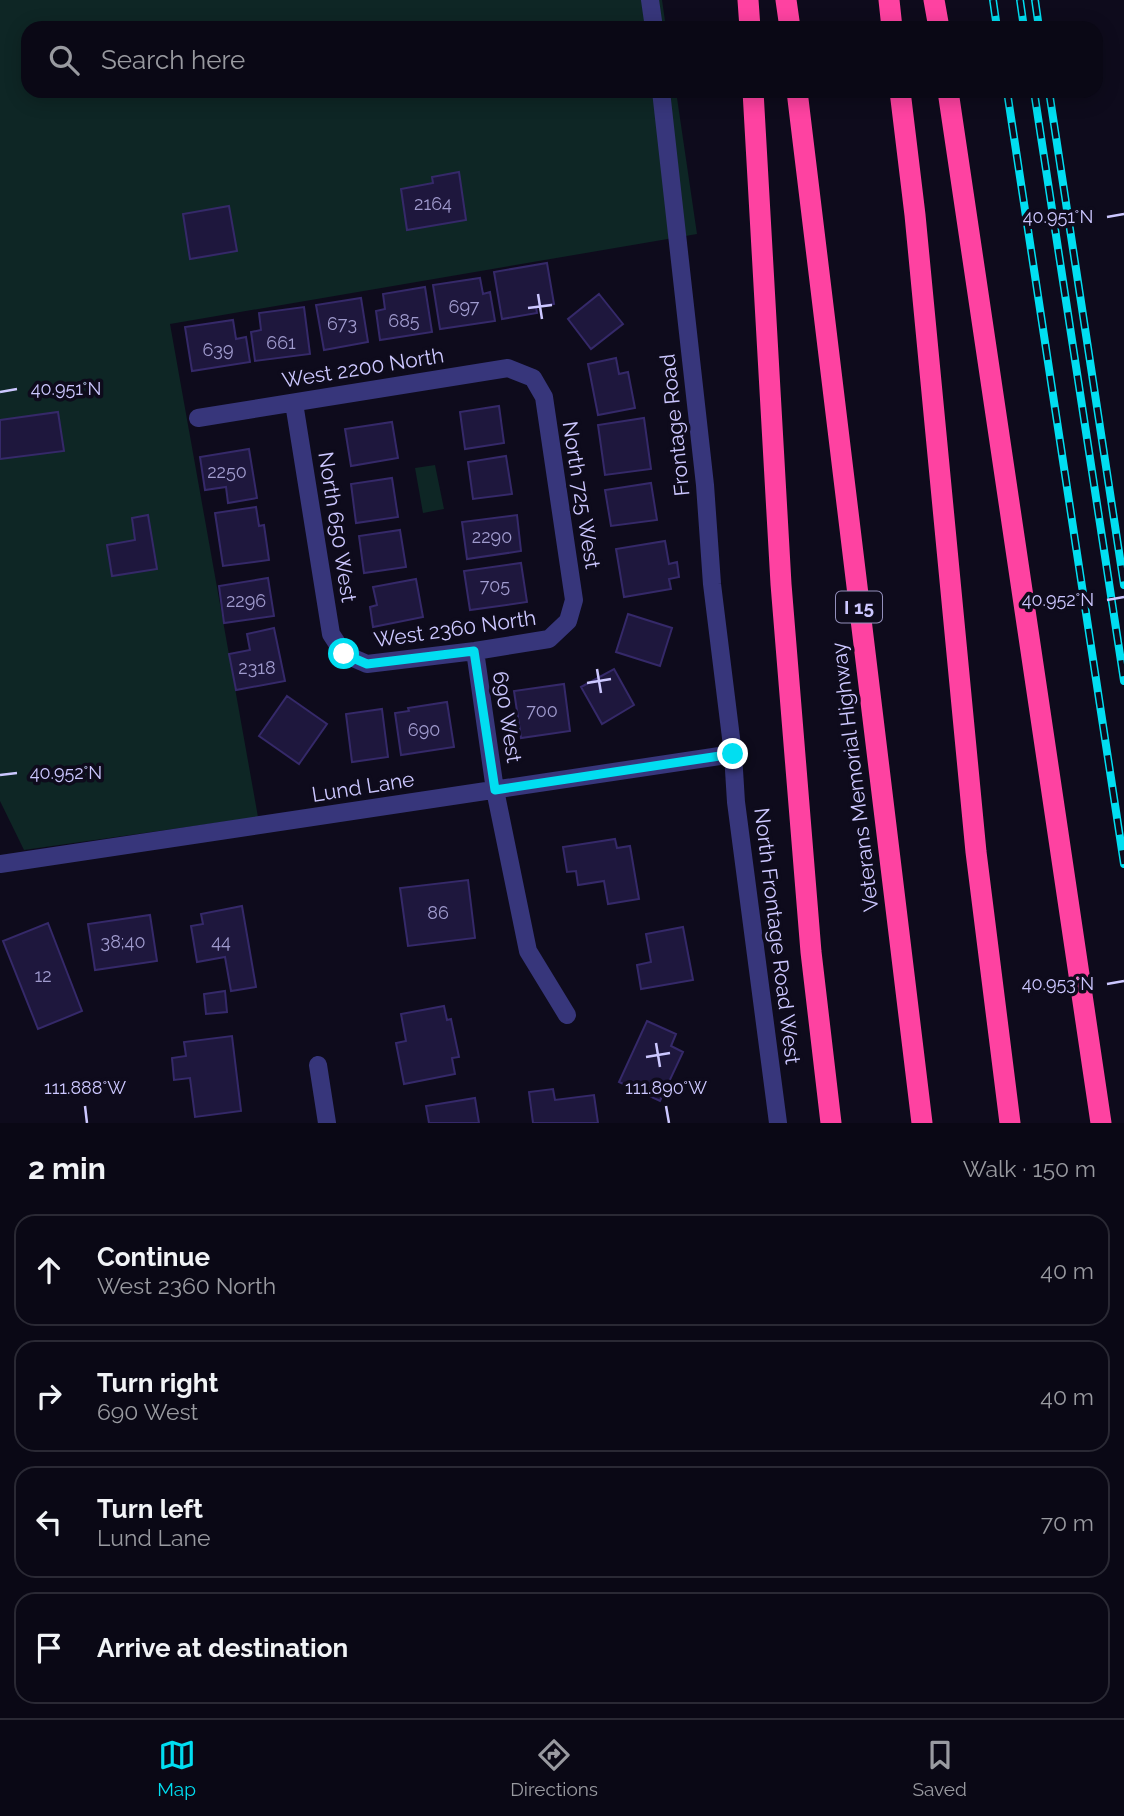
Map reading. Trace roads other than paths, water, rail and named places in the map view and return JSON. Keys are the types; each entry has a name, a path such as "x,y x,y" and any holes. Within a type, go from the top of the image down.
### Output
{"highway":[{"path":"748,0 750,21"},
{"path":"786,0 789,21"},
{"path":"889,0 891,21"},
{"path":"934,0 938,21"},
{"path":"753,98 780,584 811,951 831,1123"},
{"name":"Veterans Memorial Highway","path":"798,98 922,1123"},
{"path":"901,98 917,229 976,852 1010,1123"},
{"path":"949,98 1101,1123"}],"street":[{"path":"650,0 652,21"},
{"name":"Frontage Road","path":"662,98 705,485 712,584 733,754"},
{"name":"West 2200 North","path":"198,418 508,368 533,378"},
{"name":"North 725 West","path":"533,378 544,397 574,600 568,621"},
{"name":"North 650 West","path":"294,402 331,634 344,654"},
{"name":"West 2360 North","path":"344,654 367,664 474,651 549,639 568,621"},
{"name":"690 West","path":"474,651 495,790 528,951 567,1015"},
{"name":"Lund Lane","path":"0,864 733,754"},
{"name":"North Frontage Road West","path":"733,754 746,887 778,1123"},
{"path":"318,1065 327,1123"}],"railway":[{"path":"993,0 996,21"},
{"path":"1020,0 1023,21"},
{"path":"1035,0 1038,21"},
{"path":"1008,98 1124,864"},
{"path":"1035,98 1124,681"},
{"path":"1050,98 1124,585"}]}
